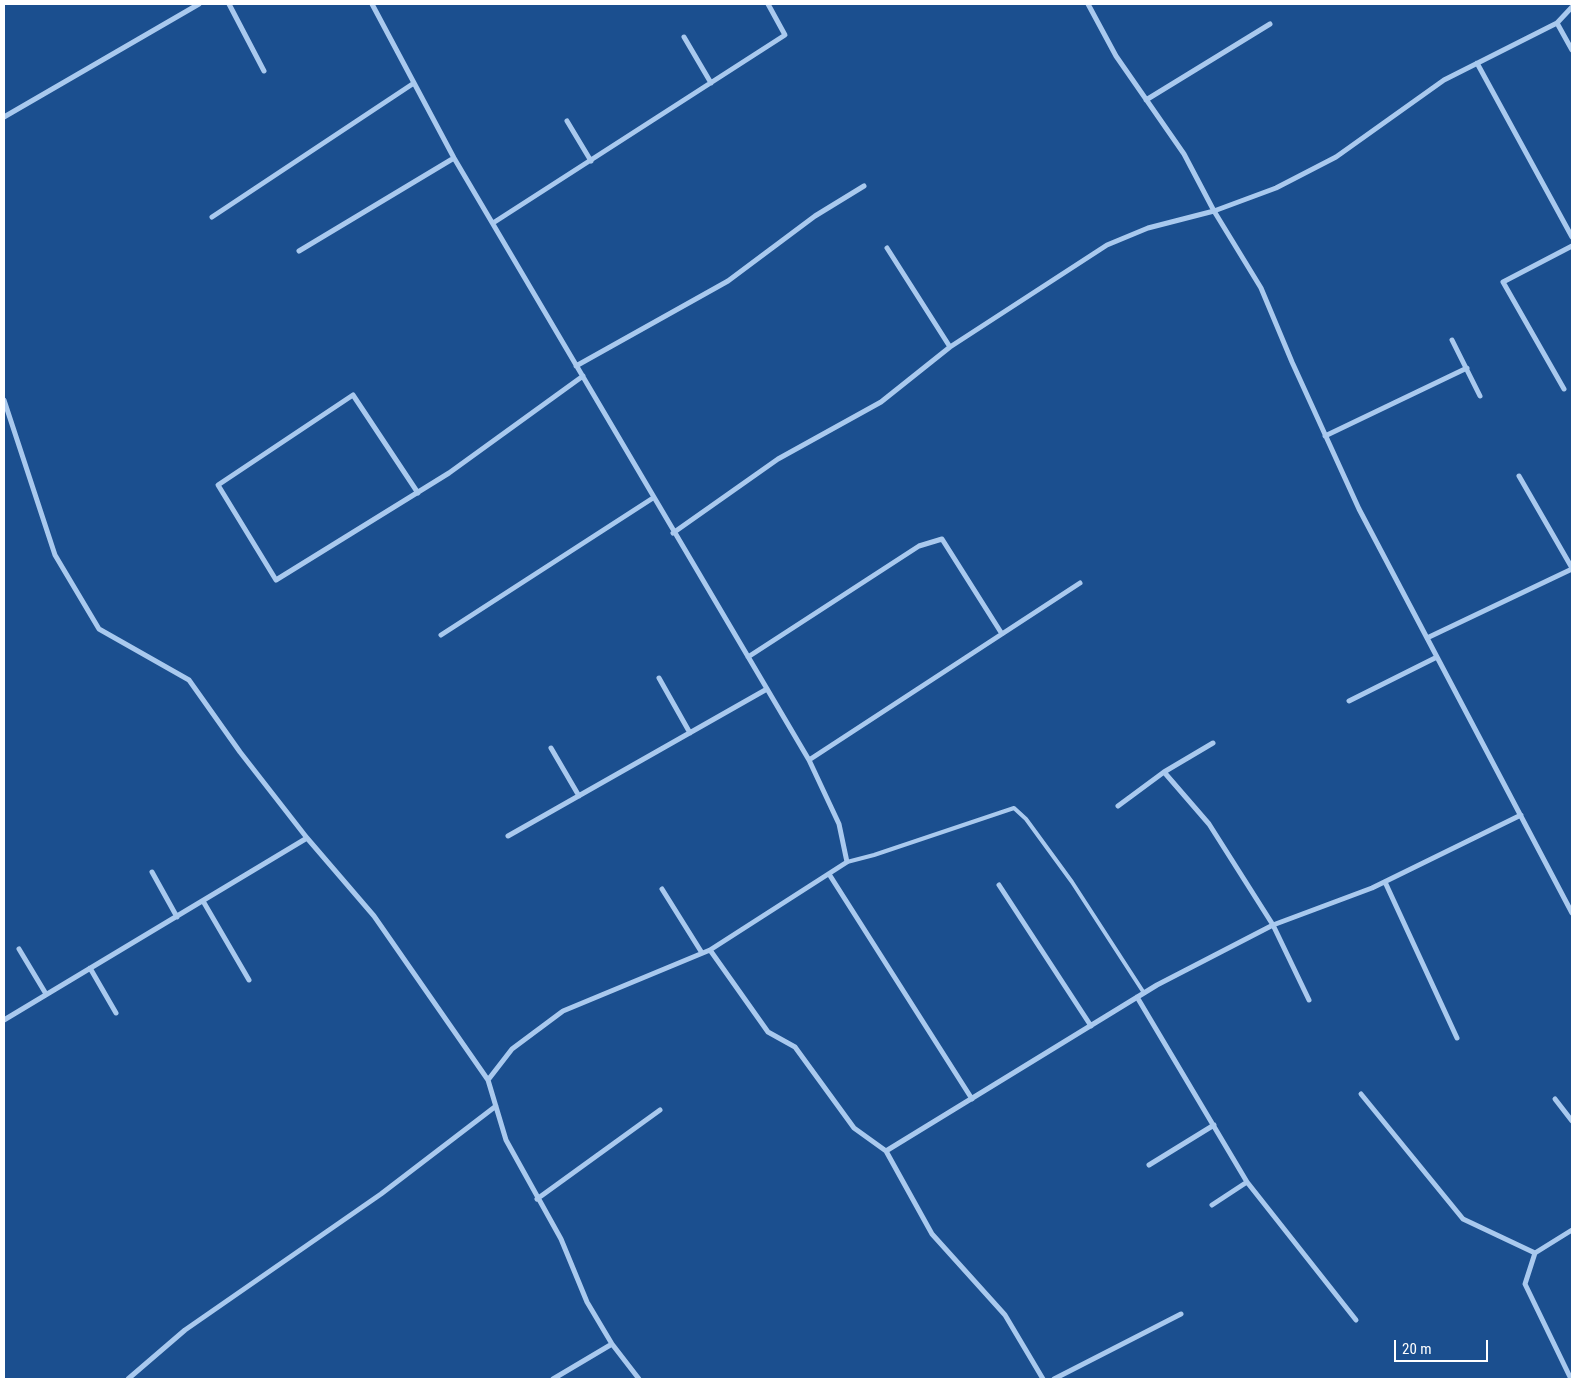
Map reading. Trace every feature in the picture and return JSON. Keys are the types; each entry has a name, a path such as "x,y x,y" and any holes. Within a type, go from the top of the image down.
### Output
{"street":[{"path":"4,117 199,4"},
{"path":"229,4 264,70"},
{"path":"372,4 454,158 652,498 808,760 839,824 847,862 710,950 563,1011 512,1050 488,1080"},
{"path":"493,223 785,35 768,4"},
{"path":"1088,4 1116,56 1184,154 1214,211 1261,288 1359,509 1572,914"},
{"path":"673,533 778,459 881,402 950,348 1107,245 1148,228 1214,211 1276,188 1336,157 1444,80 1557,23 1572,7"},
{"path":"1557,23 1572,50"},
{"path":"1146,100 1270,24"},
{"path":"684,37 711,83"},
{"path":"1477,63 1572,237"},
{"path":"212,217 414,83"},
{"path":"567,121 591,161"},
{"path":"299,251 454,158"},
{"path":"576,366 728,281 814,216 864,186"},
{"path":"1564,389 1503,282 1572,246"},
{"path":"887,248 950,348"},
{"path":"1452,340 1480,396"},
{"path":"1325,436 1467,368"},
{"path":"418,493 354,395 218,485 276,580 418,493 449,473 582,376"},
{"path":"4,400 55,555 99,629 189,680 240,752 307,838 374,916 488,1080 506,1140 537,1199 561,1239 587,1302 612,1344 639,1379"},
{"path":"1426,638 1572,569 1519,476"},
{"path":"441,635 652,498"},
{"path":"748,657 919,546 942,539 1002,634"},
{"path":"808,760 1080,583"},
{"path":"1349,701 1437,657"},
{"path":"659,678 690,733"},
{"path":"508,836 767,690"},
{"path":"1118,806 1164,772 1213,743"},
{"path":"550,748 579,796"},
{"path":"1164,772 1209,824 1273,924 1309,1000"},
{"path":"886,1151 1137,997 1273,924 1385,882 1520,815"},
{"path":"4,1020 307,838"},
{"path":"152,872 177,916"},
{"path":"829,874 972,1098"},
{"path":"1385,882 1457,1038"},
{"path":"999,885 1091,1026"},
{"path":"662,889 702,954"},
{"path":"203,901 249,980"},
{"path":"19,949 46,994"},
{"path":"710,950 768,1032 795,1046 854,1128 886,1151 932,1234 1005,1316 1043,1379"},
{"path":"90,968 116,1013"},
{"path":"1137,997 1247,1182 1356,1320"},
{"path":"1361,1094 1463,1219 1535,1253"},
{"path":"1555,1100 1572,1121"},
{"path":"128,1379 184,1330 381,1194 496,1106"},
{"path":"537,1199 660,1110"},
{"path":"1148,1165 1214,1125"},
{"path":"1212,1205 1247,1182"},
{"path":"1571,1379 1525,1284 1535,1253 1572,1230"},
{"path":"1054,1379 1181,1314"},
{"path":"553,1379 612,1344"}],"lane":[{"path":"847,862 874,855 1014,808 1026,820 1072,882 1144,994"}]}
